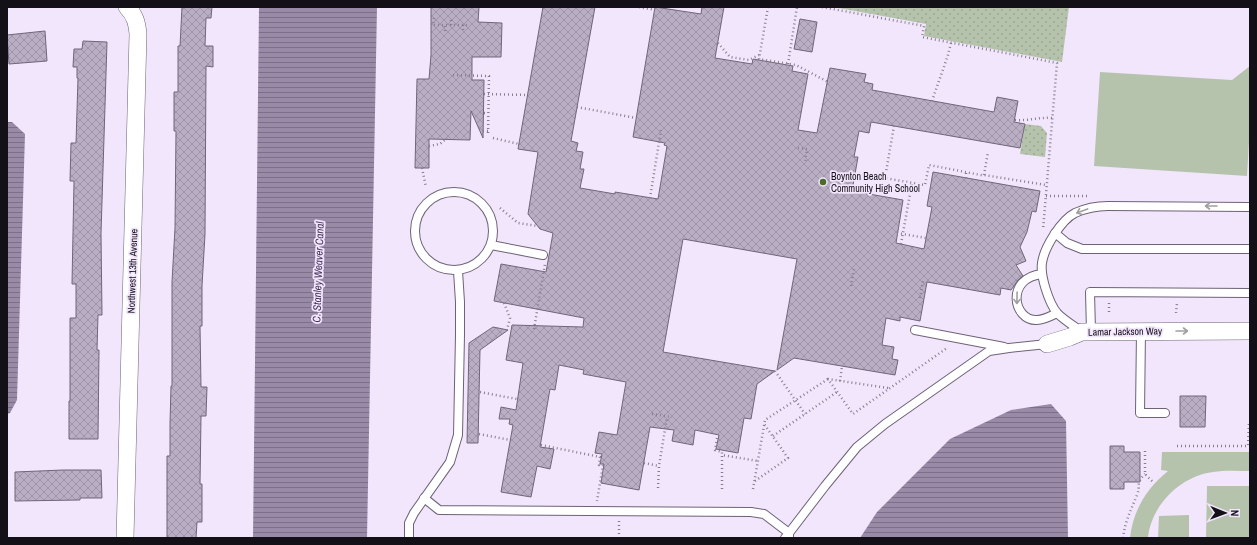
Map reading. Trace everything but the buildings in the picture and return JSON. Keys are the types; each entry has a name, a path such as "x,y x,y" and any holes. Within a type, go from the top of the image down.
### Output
{"street":[{"name":"Northwest 13th Avenue","path":"125,538 138,34 137,23 133,13 127,7"},
{"name":"Lamar Jackson Way","path":"1086,332 1250,331"},
{"path":"1047,344 1086,332"}],"lane":[{"path":"450,192 467,194 482,204 491,219 493,236 491,245 487,253 478,262 466,269 458,271 440,268 425,259 418,248 414,235 414,226 418,214 426,203 441,194 450,192"},
{"name":"Lamar Jackson Way","path":"1086,332 1057,313 1047,294 1042,274 1042,263 1055,233 1064,221 1074,213 1094,206 1250,207"},
{"path":"1055,233 1067,243 1082,249 1250,249"},
{"path":"491,245 543,255"},
{"path":"409,538 409,523 424,498 450,462 458,436 460,302 458,271"},
{"path":"1042,274 1034,275 1022,282 1016,297 1017,306 1028,318 1036,320 1046,318 1057,313"},
{"path":"1086,332 1090,292 1250,293"},
{"path":"915,330 1009,348"},
{"path":"1141,331 1140,413 1165,413"},
{"path":"424,498 439,510 751,512 764,514 788,536 825,486 858,447 885,424 989,352 1009,348 1047,344"}],"path":[{"path":"639,7 655,10"},
{"path":"768,7 759,59 796,65 828,82"},
{"path":"788,64 798,7"},
{"path":"822,7 924,26 922,37 1057,63 1043,230"},
{"path":"434,18 433,25 469,25"},
{"path":"451,25 452,19"},
{"path":"445,25 445,31"},
{"path":"463,25 463,32"},
{"path":"718,43 730,57 749,60 759,55"},
{"path":"932,101 951,43"},
{"path":"453,75 489,76 488,135"},
{"path":"484,94 527,95"},
{"path":"577,107 636,118"},
{"path":"1015,120 1024,121 1043,117 1052,118"},
{"path":"885,178 894,126"},
{"path":"650,198 661,130"},
{"path":"483,131 488,131"},
{"path":"429,146 440,144 447,138"},
{"path":"493,138 519,144"},
{"path":"798,148 807,149 805,162"},
{"path":"984,175 988,152"},
{"path":"855,173 926,185 929,165 1046,185"},
{"path":"422,168 426,187"},
{"path":"966,172 966,178"},
{"path":"901,244 912,183"},
{"path":"1046,196 1092,196"},
{"path":"500,208 518,223 538,226"},
{"path":"897,233 926,238"},
{"path":"534,329 546,256 543,255"},
{"path":"851,286 854,269"},
{"path":"920,298 923,281"},
{"path":"504,303 510,318 507,330"},
{"path":"828,379 853,414 948,347"},
{"path":"840,381 842,366"},
{"path":"775,371 805,414"},
{"path":"753,489 765,420 828,379 888,388"},
{"path":"480,392 517,399"},
{"path":"773,436 837,392"},
{"path":"652,414 672,417"},
{"path":"658,488 659,466 667,417"},
{"path":"1178,446 1248,446 1250,422"},
{"path":"755,481 788,458 764,423"},
{"path":"479,434 510,440"},
{"path":"717,438 715,450 722,452 722,489"},
{"path":"541,445 600,457 599,465 602,465 597,501"},
{"path":"1123,538 1127,516 1138,494 1139,482 1145,474 1145,451"},
{"path":"722,455 758,461"},
{"path":"644,463 659,466"},
{"path":"1145,474 1154,483"},
{"path":"619,518 619,538"}],"green space":[{"path":"833,7 1069,7 1062,62 924,36 926,24"},
{"path":"1250,66 1250,125 1247,176 1094,166 1100,72 1232,80"},
{"path":"1025,124 1041,126 1047,133 1045,157 1020,154"},
{"path":"1162,452 1250,452 1250,471 1213,472 1190,479 1179,486 1161,504 1150,526 1148,538 1130,538 1134,518 1142,500 1160,478 1168,471 1161,470"},
{"path":"1207,486 1250,486 1250,538 1206,538"},
{"path":"1189,515 1189,538 1158,538 1159,516"}],"water":[{"name":"C. Stanley Weaver Canal","path":"259,7 377,7 367,538 253,538"},
{"path":"7,122 12,122 25,134 17,400 10,413 7,414"},
{"path":"1051,404 1066,421 1068,538 860,538 877,512 950,439 1011,410"}],"place":[{"name":"Boynton Beach Community High School","path":"823,182"}]}
